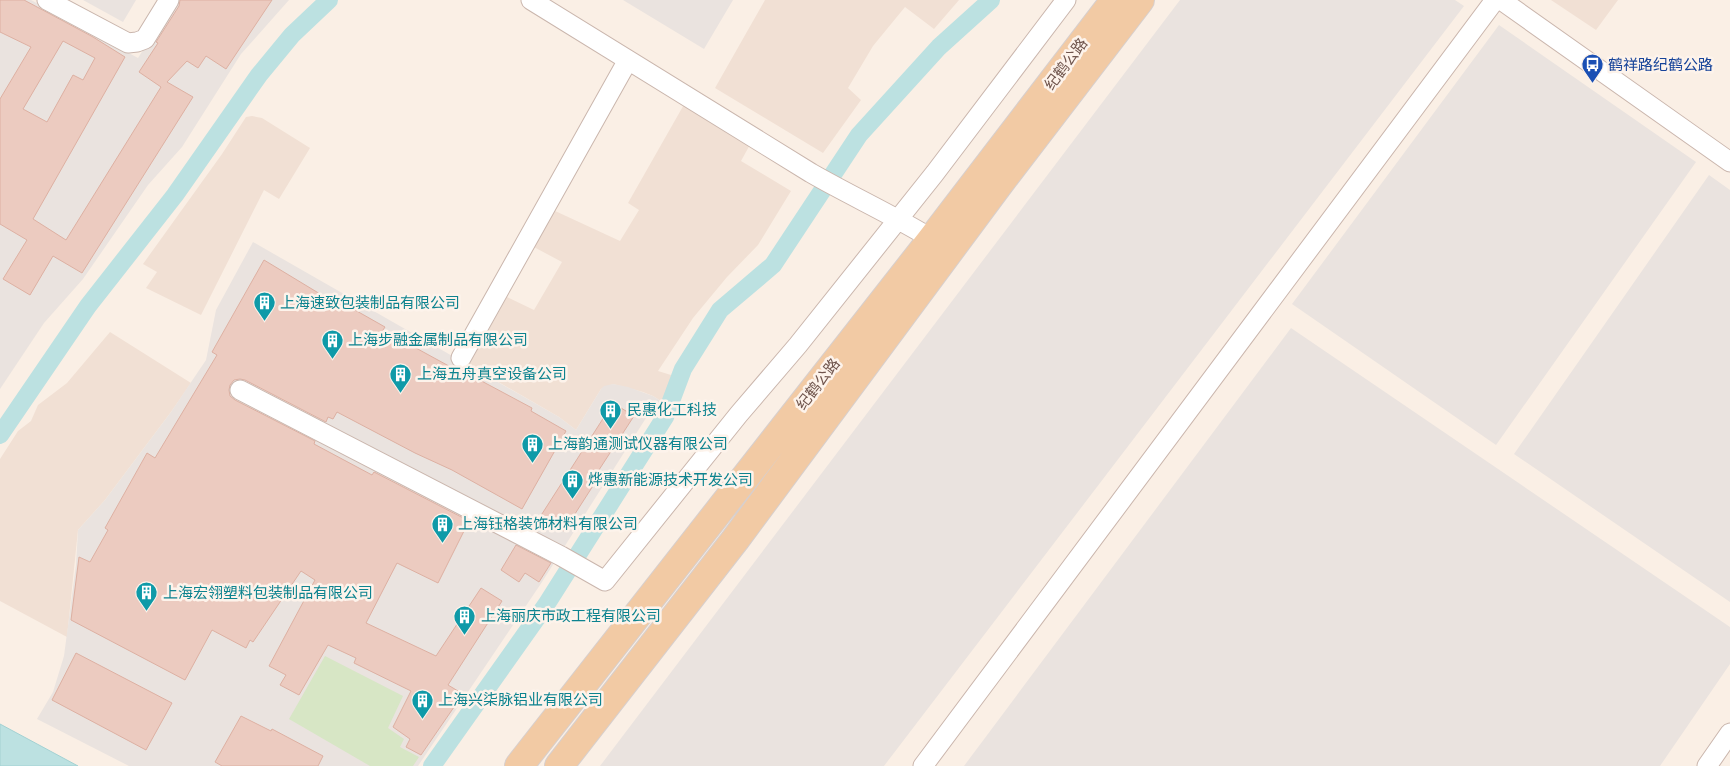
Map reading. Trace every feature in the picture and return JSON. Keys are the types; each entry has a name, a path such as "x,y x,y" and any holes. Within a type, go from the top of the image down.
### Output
{"main road":[{"name":"纪鹤公路","path":"559,766 734,540 1115,0"},
{"name":"纪鹤公路","path":"519,766 932,239 990,179 1140,0"}],"street":[{"path":"47,0 128,43 145,39 169,0"},
{"path":"531,0 811,173 932,239"},
{"path":"240,390 561,556 605,581 739,414 798,345 935,173 1066,0"},
{"path":"922,766 1495,0"},
{"path":"1501,0 1730,162"},
{"path":"461,358 628,60"},
{"path":"1707,766 1730,733"}],"shaded area":[{"path":"0,0 31,0 138,58 175,0 289,0 241,54 182,147 148,185 83,279 44,323 0,389"},
{"path":"83,0 136,0 123,22"},
{"path":"623,0 733,0 704,49"},
{"path":"765,0 959,0 934,29 905,7 873,46 848,88 861,100 823,153 715,88"},
{"path":"1180,0 1455,0 1464,6 884,766 600,766"},
{"path":"1551,0 1618,0 1596,30"},
{"path":"1499,25 1696,162 1496,445 1292,304"},
{"path":"686,101 752,141 741,161 791,191 758,245 727,277 693,318 658,371 671,375 667,402 643,392 613,384 601,389 576,430 559,417 469,365 507,297 534,310 562,262 532,246 553,210 620,241 639,210 628,203"},
{"path":"246,117 262,118 310,148 279,199 264,190 201,315 146,288 157,272 143,264 222,154"},
{"path":"1709,175 1730,190 1730,602 1514,454"},
{"path":"253,242 559,417 576,430 604,386 613,384 628,387 661,401 646,418 542,582 418,766 129,766 37,719 53,692 64,656 76,565 78,530 105,500 171,412 206,360 216,310"},
{"path":"1291,328 1730,627 1730,664 1660,766 964,766"},
{"path":"110,332 191,383 105,500 78,530 67,637 0,601 0,459 18,431 31,421 38,405 67,383"}],"green space":[{"path":"325,656 403,696 388,728 404,739 400,747 419,757 413,766 370,766 289,719"}],"water":[{"path":"0,724 78,766 0,766"}],"building":[{"path":"0,0 24,0 93,37 125,57 33,219 66,240 161,87 139,72 158,43 156,42 179,6 180,0 272,0 226,69 206,56 198,68 187,61 167,82 193,97 82,273 53,256 30,295 3,279 27,240 0,224 0,99 31,47 0,32","holes":["63,41 95,58 83,80 73,75 47,122 23,109"]},
{"path":"264,260 330,300 332,297 385,327 383,330 458,371 459,369 532,408 531,411 566,431 522,509 452,470 337,412 333,419 328,417 326,422 245,380 234,380 230,385 230,396 235,400 315,441 314,444 372,475 374,472 469,521 438,583 397,563 366,623 436,656 481,588 502,601 448,685 463,694 421,755 406,747 410,739 393,727 411,691 354,663 356,658 328,645 299,695 280,685 286,675 269,666 315,580 301,571 253,642 250,640 246,648 212,630 185,680 71,620 79,557 90,562 108,530 105,528 147,453 155,458 217,355 212,352"},
{"path":"613,403 634,416 595,476 598,478 564,531 540,517"},
{"path":"516,545 551,563 539,582 525,573 519,582 501,570"},
{"path":"76,653 172,703 146,750 52,700"},
{"path":"241,716 271,731 272,729 323,756 318,766 222,766 215,762"}],"waterway":[{"path":"0,435 88,306 175,195 259,75 292,35 329,0"},
{"path":"432,766 546,605 665,417 683,369 720,310 773,265 859,135 939,47 991,0"}],"place":[{"name":"鹤祥路纪鹤公路","path":"1592,84"},
{"name":"上海速致包装制品有限公司","path":"264,322"},
{"name":"上海步融金属制品有限公司","path":"332,359"},
{"name":"上海五舟真空设备公司","path":"401,393"},
{"name":"民惠化工科技","path":"611,429"},
{"name":"上海韵通测试仪器有限公司","path":"532,463"},
{"name":"烨惠新能源技术开发公司","path":"572,499"},
{"name":"上海钰格装饰材料有限公司","path":"442,543"},
{"name":"上海宏翎塑料包装制品有限公司","path":"147,612"},
{"name":"上海丽庆市政工程有限公司","path":"465,635"},
{"name":"上海兴柒脉铝业有限公司","path":"422,719"}]}
